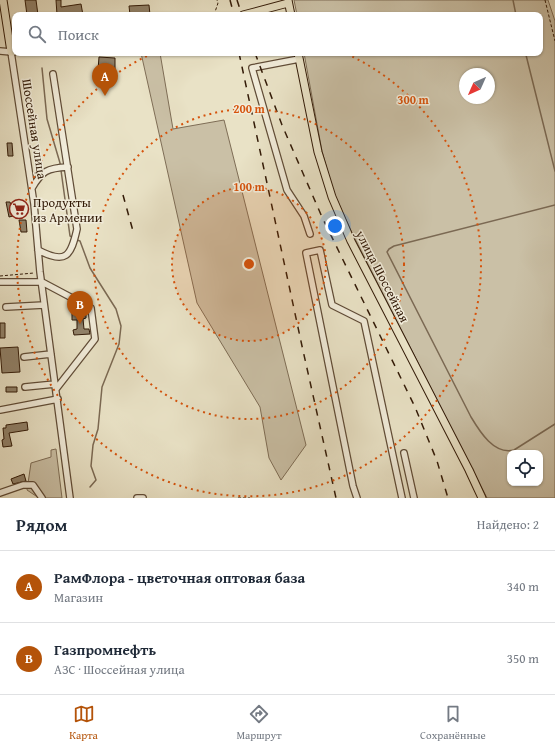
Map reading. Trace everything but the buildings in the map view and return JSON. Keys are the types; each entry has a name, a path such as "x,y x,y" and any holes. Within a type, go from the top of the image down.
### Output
{"main road":[{"path":"3,0 12,47"},
{"path":"263,12 288,1 290,12"},
{"name":"улица Шоссейная","path":"299,56 318,152 332,197 352,241 482,498"}],"street":[{"path":"0,50 12,52"},
{"name":"Шоссейная улица","path":"14,56 32,188 44,305 58,399 70,498"},
{"path":"299,56 252,68 287,190 304,216 310,234"},
{"path":"38,250 51,257 58,258 66,255 70,252 77,228 54,74"},
{"path":"32,188 40,175 48,170 68,167"},
{"path":"357,498 306,253 320,250 332,305 364,321 402,498"},
{"path":"0,282 42,282 91,308 95,340 56,387 25,387"},
{"path":"6,307 44,305"},
{"path":"24,357 51,354"},
{"path":"0,410 58,399"},
{"path":"404,453 414,498"},
{"path":"0,493 23,485 33,485 42,498"},
{"path":"137,498 143,498"}],"path":[{"path":"215,12 218,0"},
{"path":"545,0 555,41"},
{"path":"0,276 40,272"},
{"path":"238,498 250,498"}],"shaded area":[{"path":"294,0 548,0 555,21 555,498 487,498 354,237 333,191 322,151 305,56 543,56 543,12 296,12"},
{"path":"142,56 161,56 173,129 224,120 306,445 281,480 269,458 260,407 197,303"},
{"path":"56,449 62,498 39,498 27,490 31,463 51,457 51,450"}],"waterway":[{"path":"513,0 515,12"},
{"path":"526,56 555,171"},
{"path":"42,68 47,119 60,163 70,236 74,238"},
{"path":"555,205 394,246 387,252 471,417 488,441 500,449 507,451 514,450 555,424"},
{"path":"77,240 80,241 90,268 116,309 121,326 119,344 102,387 98,429 93,445 91,466 96,480 90,487"}],"railway":[{"path":"230,0 233,12"},
{"path":"237,0 241,12"},
{"path":"240,56 336,498"},
{"path":"256,56 282,125 322,217 415,407 437,461 448,498"},
{"path":"123,195 133,231"}],"place":[{"name":"РамФлора - цветочная оптовая база","path":"105,96"},
{"name":"Продукты из Армении","path":"19,209"},
{"name":"Газпромнефть","path":"80,324"}]}
